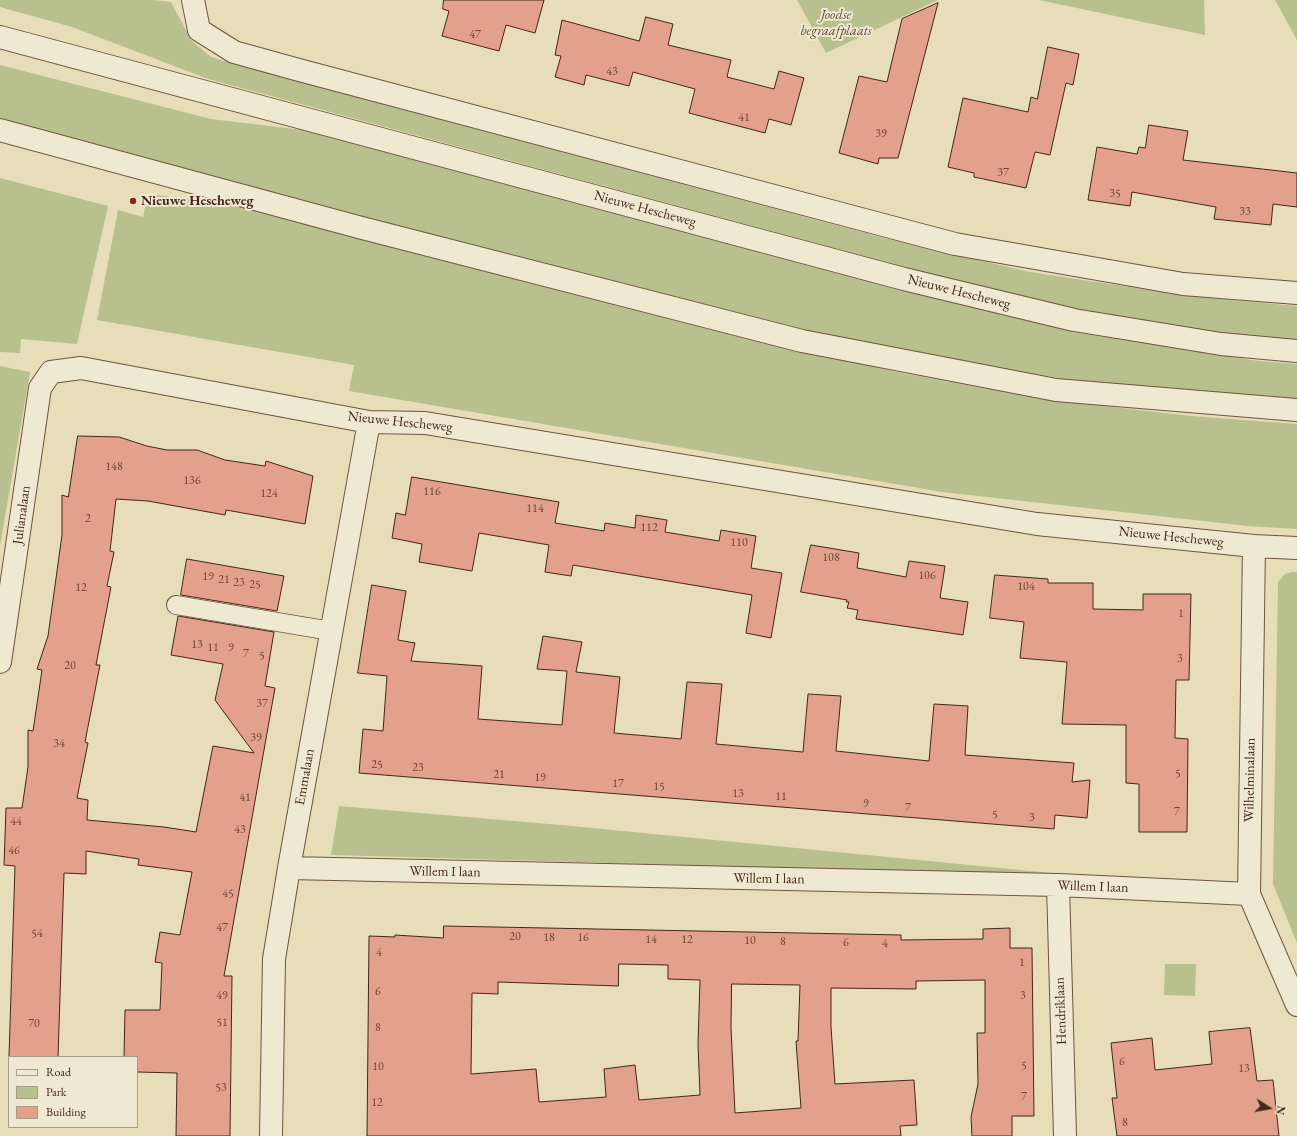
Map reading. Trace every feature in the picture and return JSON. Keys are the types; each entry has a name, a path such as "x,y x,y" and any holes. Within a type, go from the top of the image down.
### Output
{"street":[{"path":"193,0 199,30 234,52 314,74 955,244 1183,284 1297,293"},
{"name":"Nieuwe Hescheweg","path":"0,37 904,279 1074,320 1221,344 1297,351"},
{"path":"0,130 362,228 802,341 1056,390 1297,410"},
{"name":"Nieuwe Hescheweg","path":"51,372 81,368 369,422 425,422 1036,524 1254,546 1297,548"},
{"name":"Julianalaan","path":"0,662 40,388 51,372"},
{"name":"Emmalaan","path":"271,1136 274,959 369,422"},
{"name":"Wilhelminalaan","path":"1254,546 1249,894 1297,1005"},
{"name":"Willem I laan","path":"289,868 1058,885 1249,894"},
{"name":"Hendriklaan","path":"1058,885 1065,1136"}],"lane":[{"path":"176,605 331,631"}],"green space":[{"path":"0,0 153,0 171,2 192,41 211,57 884,238 1030,272 1189,296 1297,306 1297,342 1135,322 997,292 208,79 72,27 0,7"},
{"name":"Joodse begraafplaats","path":"797,0 938,0 826,53"},
{"path":"1039,0 1204,0 1205,35"},
{"path":"1275,0 1297,0 1297,40"},
{"path":"0,65 211,119 329,133 906,291 1079,333 1259,361 1297,364 1297,403 1150,392 884,351 466,244 0,118"},
{"path":"0,178 108,206 77,344 21,339 20,353 0,352"},
{"path":"148,194 236,205 592,299 896,372 1042,399 1192,416 1297,424 1297,529 1248,526 942,492 349,391 354,365 97,320 118,210 143,217"},
{"path":"0,366 30,372 0,546"},
{"path":"1297,572 1297,943 1273,884 1278,582 1285,574"},
{"path":"339,806 572,826 1051,873 925,872 331,855"},
{"path":"1165,964 1196,964 1195,996 1164,995"}],"building":[{"path":"444,0 544,0 535,33 506,25 499,51 442,36 449,11 443,9"},
{"path":"938,3 898,158 879,158 878,164 839,153 859,76 887,82 902,19"},
{"path":"646,17 673,24 668,45 731,60 727,77 774,89 779,71 804,78 791,125 769,119 765,133 689,113 695,89 633,72 629,86 586,75 584,85 555,77 561,56 555,55 562,20 639,41"},
{"path":"1048,47 1079,54 1073,85 1066,83 1050,155 1035,152 1026,188 974,177 974,173 948,167 963,98 1028,112 1031,97 1037,99"},
{"path":"1149,125 1188,131 1183,160 1297,173 1297,207 1273,204 1271,225 1214,219 1216,207 1132,192 1130,206 1088,200 1097,147 1137,154 1139,147 1145,148"},
{"path":"78,436 119,437 147,446 167,450 197,450 225,460 265,466 266,461 313,476 305,524 226,510 225,515 148,501 116,499 110,551 114,552 107,586 111,587 96,665 100,665 85,742 88,743 77,798 88,800 87,820 164,827 196,832 213,746 254,753 215,700 223,664 171,655 178,616 274,632 265,686 275,688 224,976 232,976 230,1136 176,1136 177,1073 138,1072 138,1056 124,1056 125,1010 160,1010 162,963 155,962 160,932 180,935 192,872 138,865 139,859 86,851 86,874 64,873 58,1056 9,1056 15,866 4,865 6,808 22,808 28,767 28,730 33,731 42,670 37,669 48,636 62,535 62,495 68,497"},
{"path":"412,477 559,502 555,523 604,531 605,523 635,528 636,515 667,520 665,532 719,541 721,530 756,536 751,568 782,573 771,638 746,633 752,595 573,565 571,576 545,572 549,545 479,533 472,571 419,562 422,544 392,538 396,513 405,515"},
{"path":"811,545 859,553 857,568 906,577 909,561 945,566 940,598 968,602 963,635 856,619 858,610 847,608 849,602 846,602 847,600 801,592"},
{"path":"187,559 284,576 277,611 181,595"},
{"path":"995,575 1048,579 1048,583 1093,583 1093,609 1143,610 1143,594 1191,594 1189,680 1176,680 1175,738 1188,739 1187,832 1139,832 1139,784 1126,783 1126,725 1062,724 1067,662 1020,658 1024,622 990,618"},
{"path":"372,585 406,591 398,640 415,643 411,661 482,666 478,719 562,725 567,671 537,669 543,636 582,642 576,672 620,677 614,733 681,739 687,682 722,684 716,744 803,752 808,694 841,696 836,751 929,761 934,704 968,706 965,755 1074,763 1072,782 1090,780 1087,818 1055,815 1054,829 359,773 363,729 383,731 387,676 358,673"},
{"path":"444,926 901,935 901,940 983,939 983,929 1010,928 1010,948 1032,948 1034,1116 1012,1116 1012,1136 972,1136 971,1117 978,1084 977,1033 985,1033 985,980 916,981 916,989 831,988 831,1027 835,1084 914,1080 917,1125 900,1126 901,1136 367,1136 369,936 395,937 395,935 443,938","holes":["619,964 668,965 668,979 700,980 698,1044 700,1095 639,1100 635,1065 604,1069 606,1097 539,1102 536,1069 471,1074 472,993 498,994 498,982 618,986","732,984 800,985 798,1041 796,1041 801,1108 735,1113 731,1028"]},
{"path":"1250,1028 1257,1081 1273,1080 1279,1136 1117,1136 1112,1098 1117,1098 1111,1043 1152,1038 1155,1070 1212,1064 1209,1032"}],"place":[{"name":"Nieuwe Hescheweg","path":"133,201"}]}
